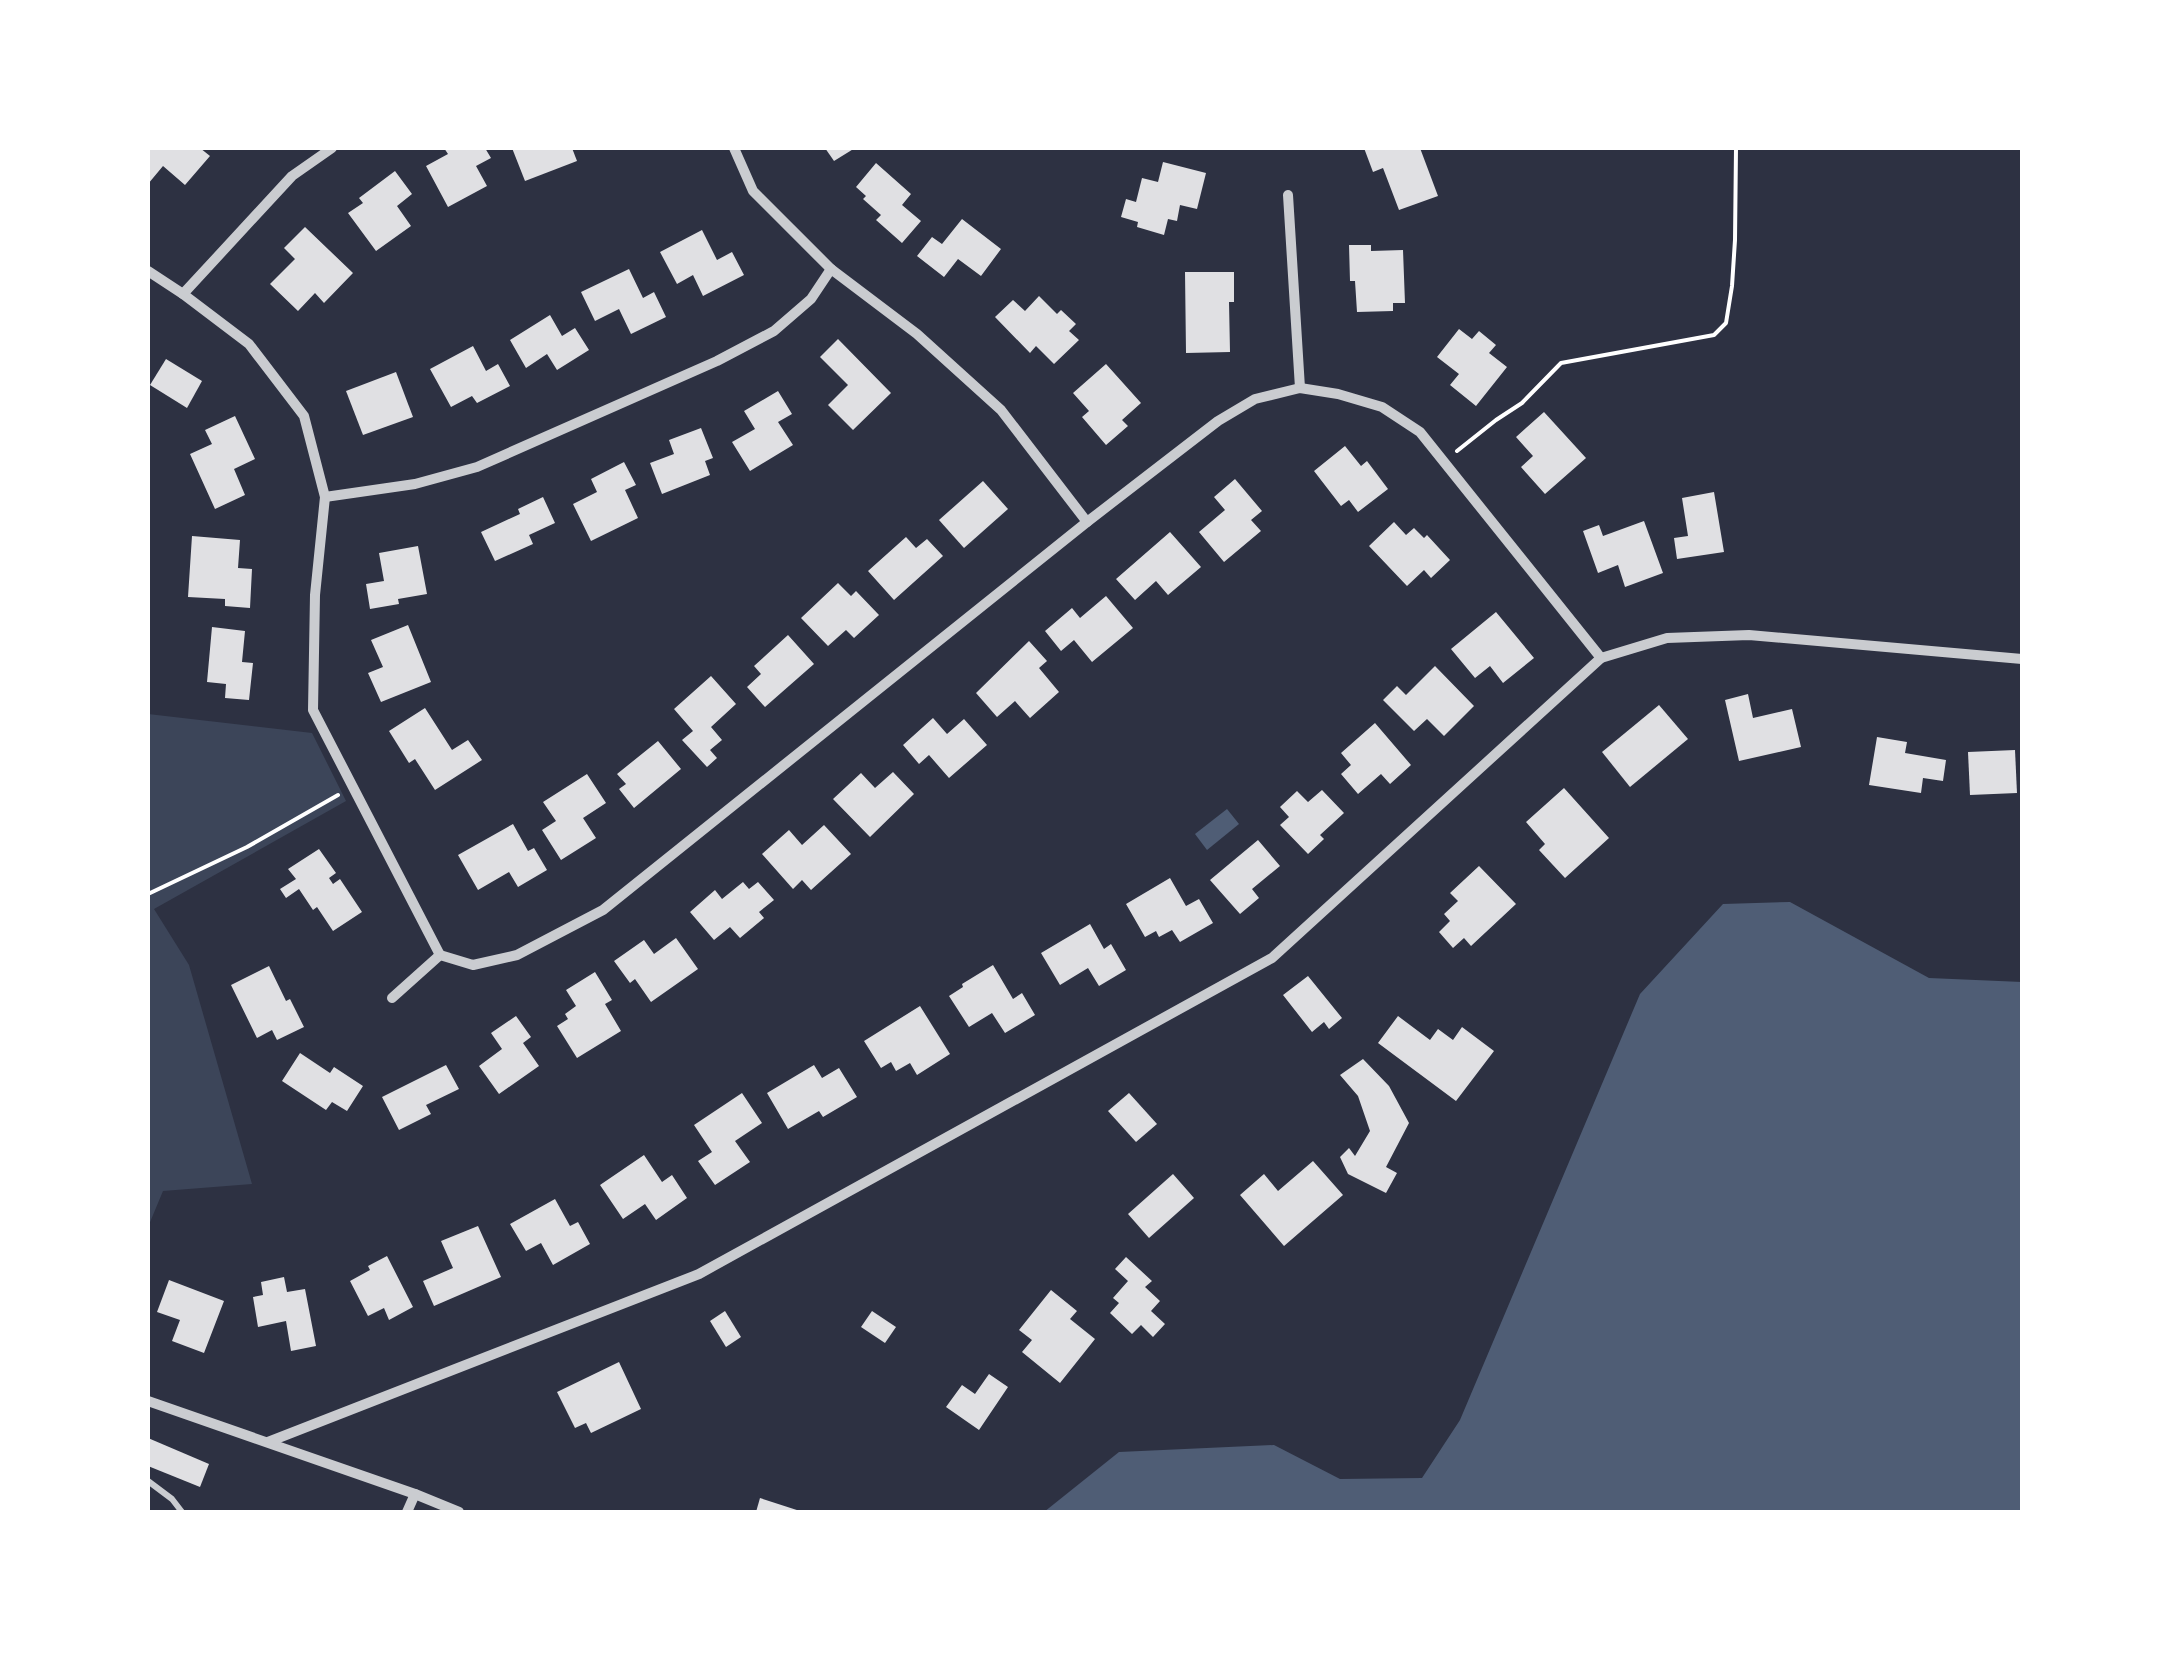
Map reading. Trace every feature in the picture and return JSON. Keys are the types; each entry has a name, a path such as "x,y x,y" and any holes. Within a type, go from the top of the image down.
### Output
{"street":[{"path":"183,294 292,176 332,148"},
{"path":"734,148 753,191 831,269 917,334 1001,410 1088,522"},
{"path":"1288,196 1300,388"},
{"path":"325,496 416,484 478,467 717,361 774,330 811,298 831,269"},
{"path":"148,272 249,344 304,416 325,496 315,595 314,710 440,955 473,965 517,956 604,910 1088,522 1218,421 1255,399 1300,388 1338,394 1382,407 1420,432 1601,658"},
{"path":"268,1442 699,1274 1272,958 1601,658 1668,638 1750,635 2022,660"},
{"path":"392,998 440,955"},
{"path":"148,1401 459,1512"},
{"path":"407,1512 415,1494"}],"lane":[{"path":"148,1481 182,1512"}],"path":[{"path":"1445,461 1522,403 1561,363 1714,336 1726,323 1736,240 1736,148"},
{"path":"148,894 247,847 354,786"}],"shaded area":[{"path":"148,714 312,733 346,801 154,909 189,965 252,1184 163,1191 148,1227"},
{"path":"1227,809 1239,824 1207,850 1195,834"},
{"path":"1790,902 1929,978 2022,982 2022,1512 1044,1512 1119,1452 1274,1445 1340,1479 1422,1478 1460,1420 1640,994 1723,904"}],"building":[{"path":"148,148 200,148 210,156 185,185 163,166 148,184"},
{"path":"444,148 485,148 491,158 476,166 487,186 448,207 426,166 448,154"},
{"path":"512,148 572,148 577,161 525,181"},
{"path":"825,148 855,148 834,161"},
{"path":"1364,148 1420,148 1438,196 1399,210 1383,168 1373,172"},
{"path":"1163,162 1206,173 1197,209 1180,205 1177,221 1168,219 1164,235 1137,227 1138,222 1121,217 1126,199 1136,202 1142,178 1158,182"},
{"path":"876,163 911,194 902,205 921,221 902,243 876,220 881,215 856,187"},
{"path":"395,171 412,194 397,206 411,226 376,251 348,213 363,203 359,198"},
{"path":"962,219 1001,249 981,276 958,259 944,277 917,256 932,237 942,244"},
{"path":"305,227 353,273 324,303 315,293 298,311 270,284 295,259 284,248"},
{"path":"702,230 717,260 732,252 744,275 703,296 693,275 677,284 660,252"},
{"path":"1349,245 1371,245 1371,251 1403,250 1405,303 1393,303 1393,311 1357,312 1355,281 1350,281"},
{"path":"629,269 643,298 654,292 666,317 631,334 619,309 595,321 581,292"},
{"path":"1185,272 1234,272 1234,302 1229,302 1230,352 1186,353"},
{"path":"1039,296 1057,314 1061,310 1076,324 1069,331 1079,340 1054,364 1036,346 1030,353 995,317 1013,300 1025,311"},
{"path":"550,315 562,336 575,328 589,350 557,370 547,354 526,368 510,340"},
{"path":"1459,329 1472,339 1479,331 1496,345 1489,353 1507,367 1476,406 1450,385 1459,374 1437,357"},
{"path":"838,339 891,393 853,430 828,405 848,385 820,357"},
{"path":"473,346 486,371 498,364 510,386 477,403 472,396 451,407 430,369"},
{"path":"166,359 202,381 187,408 150,385"},
{"path":"1106,364 1141,403 1122,420 1128,426 1106,445 1082,417 1089,411 1073,393"},
{"path":"396,372 413,417 363,435 346,391"},
{"path":"778,391 792,414 778,422 793,445 750,471 732,442 755,429 744,411"},
{"path":"1544,412 1586,458 1545,494 1521,467 1533,456 1516,437"},
{"path":"235,416 255,459 234,469 245,495 215,509 190,454 212,444 205,430"},
{"path":"701,428 713,458 705,461 710,475 662,494 650,463 674,454 669,440"},
{"path":"1345,446 1361,466 1367,461 1388,489 1358,512 1349,500 1341,506 1314,471"},
{"path":"624,462 636,485 625,490 638,518 591,541 573,504 597,492 591,479"},
{"path":"1235,479 1262,511 1251,520 1261,531 1224,562 1199,532 1225,510 1214,497"},
{"path":"983,481 1008,509 964,548 939,520"},
{"path":"1714,492 1724,552 1677,559 1674,538 1688,536 1682,498"},
{"path":"543,497 555,523 529,535 533,544 495,561 481,532 520,514 518,509"},
{"path":"1644,521 1663,573 1625,587 1618,565 1598,573 1583,531 1599,525 1603,536"},
{"path":"1394,522 1406,535 1414,528 1424,538 1427,535 1450,560 1431,578 1424,570 1407,586 1369,546"},
{"path":"1170,532 1201,567 1168,595 1156,581 1135,600 1116,579"},
{"path":"192,536 240,540 238,568 252,569 250,608 225,606 225,599 188,597"},
{"path":"906,537 916,548 927,539 943,556 894,600 868,571"},
{"path":"418,546 427,594 370,609 366,584 384,581 379,553"},
{"path":"838,583 851,596 856,591 879,615 854,638 846,630 828,646 801,618"},
{"path":"1106,596 1133,628 1092,662 1074,640 1061,651 1045,631 1072,608 1080,618"},
{"path":"1496,612 1534,658 1503,683 1490,666 1475,678 1451,649"},
{"path":"408,625 431,682 381,702 368,673 383,667 371,640"},
{"path":"212,627 245,631 242,662 253,663 249,700 225,698 226,684 207,682"},
{"path":"788,635 814,664 765,707 747,687 761,674 754,666"},
{"path":"1029,641 1047,661 1039,668 1059,692 1030,718 1015,701 997,717 976,693"},
{"path":"1435,666 1474,706 1444,736 1427,719 1414,731 1383,700 1397,686 1406,695"},
{"path":"711,676 736,704 711,727 722,740 710,750 717,758 707,767 682,740 693,731 674,709"},
{"path":"1748,694 1753,718 1792,709 1801,747 1739,761 1725,700"},
{"path":"1659,705 1688,739 1630,787 1602,752"},
{"path":"425,708 452,750 468,740 482,760 435,790 415,759 409,763 389,731"},
{"path":"933,718 947,734 964,719 987,745 949,778 929,755 919,764 903,745"},
{"path":"1375,723 1411,765 1390,784 1381,774 1358,794 1341,774 1351,765 1341,753"},
{"path":"1877,737 1907,742 1905,753 1946,760 1943,781 1923,778 1921,793 1869,785"},
{"path":"658,741 681,769 634,808 619,789 626,784 617,774"},
{"path":"2015,750 2017,793 1970,795 1968,752"},
{"path":"893,772 914,794 870,837 833,799 861,773 875,788"},
{"path":"587,774 606,803 583,818 596,838 561,860 542,830 556,821 543,802"},
{"path":"1564,788 1609,838 1565,878 1539,850 1545,844 1526,822"},
{"path":"1322,790 1344,813 1320,835 1324,839 1308,854 1280,825 1289,817 1280,807 1297,791 1308,802"},
{"path":"513,824 528,851 534,848 547,870 518,887 509,872 478,890 458,855"},
{"path":"824,825 851,854 811,890 802,880 793,889 762,854 789,830 802,845"},
{"path":"1258,840 1280,866 1252,889 1259,898 1240,914 1210,880"},
{"path":"319,849 336,873 329,878 333,884 340,879 362,912 333,931 299,889 286,898 280,889 296,879 288,869"},
{"path":"1479,866 1516,904 1471,946 1464,938 1453,948 1439,932 1450,921 1444,914 1458,901 1450,893"},
{"path":"1170,878 1186,906 1199,899 1213,923 1180,942 1172,930 1159,937 1156,931 1145,937 1126,904"},
{"path":"743,882 749,889 758,882 774,900 759,912 764,918 740,938 730,927 714,940 690,912 715,890 722,899"},
{"path":"1090,924 1104,949 1111,944 1126,970 1099,986 1088,968 1060,985 1041,953"},
{"path":"676,938 698,969 651,1002 635,979 630,983 614,961 644,940 654,954"},
{"path":"993,965 1013,999 1022,993 1035,1015 1005,1033 992,1013 969,1027 949,996"},
{"path":"269,966 304,1027 277,1040 272,1030 257,1038 231,985"},
{"path":"595,972 612,1000 605,1004 621,1031 577,1058 557,1026 568,1019 565,1014 576,1006 566,990"},
{"path":"1308,976 1342,1018 1329,1029 1324,1022 1312,1032 1283,995"},
{"path":"920,1006 950,1054 917,1075 910,1063 896,1071 891,1062 881,1068 864,1041"},
{"path":"516,1016 531,1037 523,1043 539,1066 499,1094 479,1066 502,1049 491,1033"},
{"path":"1398,1016 1430,1040 1438,1029 1453,1040 1462,1027 1494,1051 1456,1101 1378,1043"},
{"path":"300,1053 330,1073 334,1067 363,1086 347,1111 332,1102 326,1110 282,1081"},
{"path":"1363,1059 1389,1086 1409,1123 1386,1167 1397,1173 1386,1193 1348,1174 1340,1157 1349,1148 1355,1156 1370,1131 1358,1096 1340,1075"},
{"path":"446,1065 459,1089 426,1105 431,1114 399,1130 382,1097"},
{"path":"814,1065 822,1078 839,1068 857,1097 823,1117 819,1111 788,1129 767,1093"},
{"path":"742,1093 762,1123 735,1141 750,1162 715,1185 698,1161 712,1152 694,1125"},
{"path":"1129,1093 1157,1124 1136,1142 1108,1111"},
{"path":"644,1155 662,1182 672,1175 687,1198 656,1220 645,1204 623,1219 600,1185"},
{"path":"1313,1161 1343,1195 1284,1246 1240,1195 1264,1174 1278,1191"},
{"path":"1173,1174 1194,1198 1149,1238 1128,1214"},
{"path":"555,1199 570,1226 578,1222 590,1244 553,1265 541,1243 526,1251 510,1224"},
{"path":"478,1226 501,1277 434,1306 423,1281 453,1268 441,1241"},
{"path":"387,1256 413,1307 389,1320 384,1308 368,1316 350,1281"},
{"path":"1126,1257 1152,1281 1145,1287 1160,1301 1151,1311 1165,1324 1153,1337 1141,1325 1132,1334 1110,1313 1119,1303 1113,1298 1128,1281 1115,1269"},
{"path":"284,1277 287,1292 305,1289 316,1346 291,1351 286,1321 258,1327 253,1297 263,1295 261,1282"},
{"path":"169,1280 224,1301 204,1353 172,1341 180,1320 157,1312"},
{"path":"1051,1290 1077,1311 1070,1319 1095,1339 1060,1383 1022,1352 1032,1340 1019,1330"},
{"path":"725,1311 741,1337 726,1347 710,1321"},
{"path":"872,1311 896,1327 885,1343 861,1327"},
{"path":"619,1362 641,1409 591,1433 586,1423 575,1428 557,1392"},
{"path":"989,1374 1008,1387 979,1430 946,1407 962,1385 975,1394"},
{"path":"148,1438 209,1464 200,1487 148,1466"},
{"path":"760,1498 803,1512 756,1512"}]}
